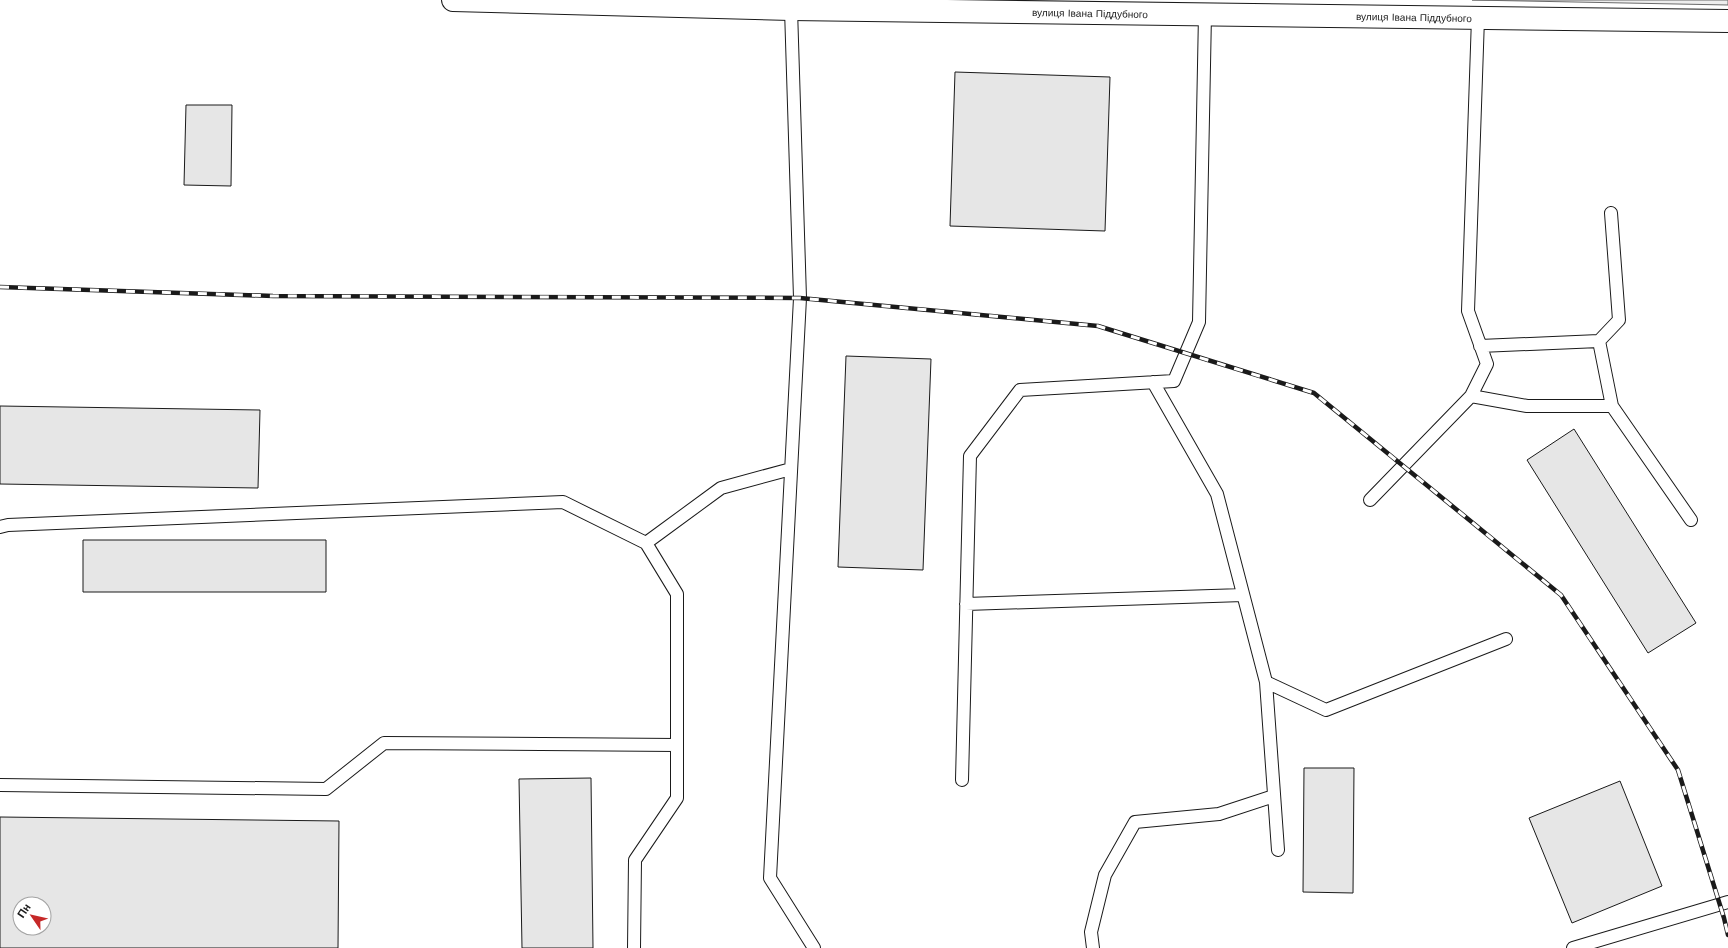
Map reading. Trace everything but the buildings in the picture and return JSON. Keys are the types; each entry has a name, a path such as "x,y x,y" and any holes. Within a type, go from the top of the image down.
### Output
{"street":[{"name":"вулиця Івана Піддубного","path":"453,0 790,9 1728,21"}],"lane":[{"path":"790,9 800,298 770,878 814,948"},
{"path":"962,780 970,456 1020,390 1174,381 1199,322 1205,14"},
{"path":"1370,500 1471,396 1487,364 1468,311 1478,18"},
{"path":"1480,346 1599,341 1619,320 1611,213"},
{"path":"1599,341 1612,406 1690,520"},
{"path":"1153,382 1217,494 1266,682 1278,850"},
{"path":"1471,396 1527,406 1612,406"},
{"path":"646,543 721,488 792,469"},
{"path":"0,527 8,525 563,502 646,543 677,594 677,798 635,860 634,948"},
{"path":"966,604 1243,595"},
{"path":"1266,682 1326,710 1506,638"},
{"path":"0,785 326,789 384,743 677,745"},
{"path":"1093,948 1091,932 1106,875 1135,822 1219,814 1274,796"},
{"path":"1573,948 1728,902"}],"shaded area":[{"path":"1472,0 1728,0 1728,5"}],"railway":[{"path":"0,287 273,296 800,298 1098,326 1314,393 1561,595 1678,770 1728,935"}]}
